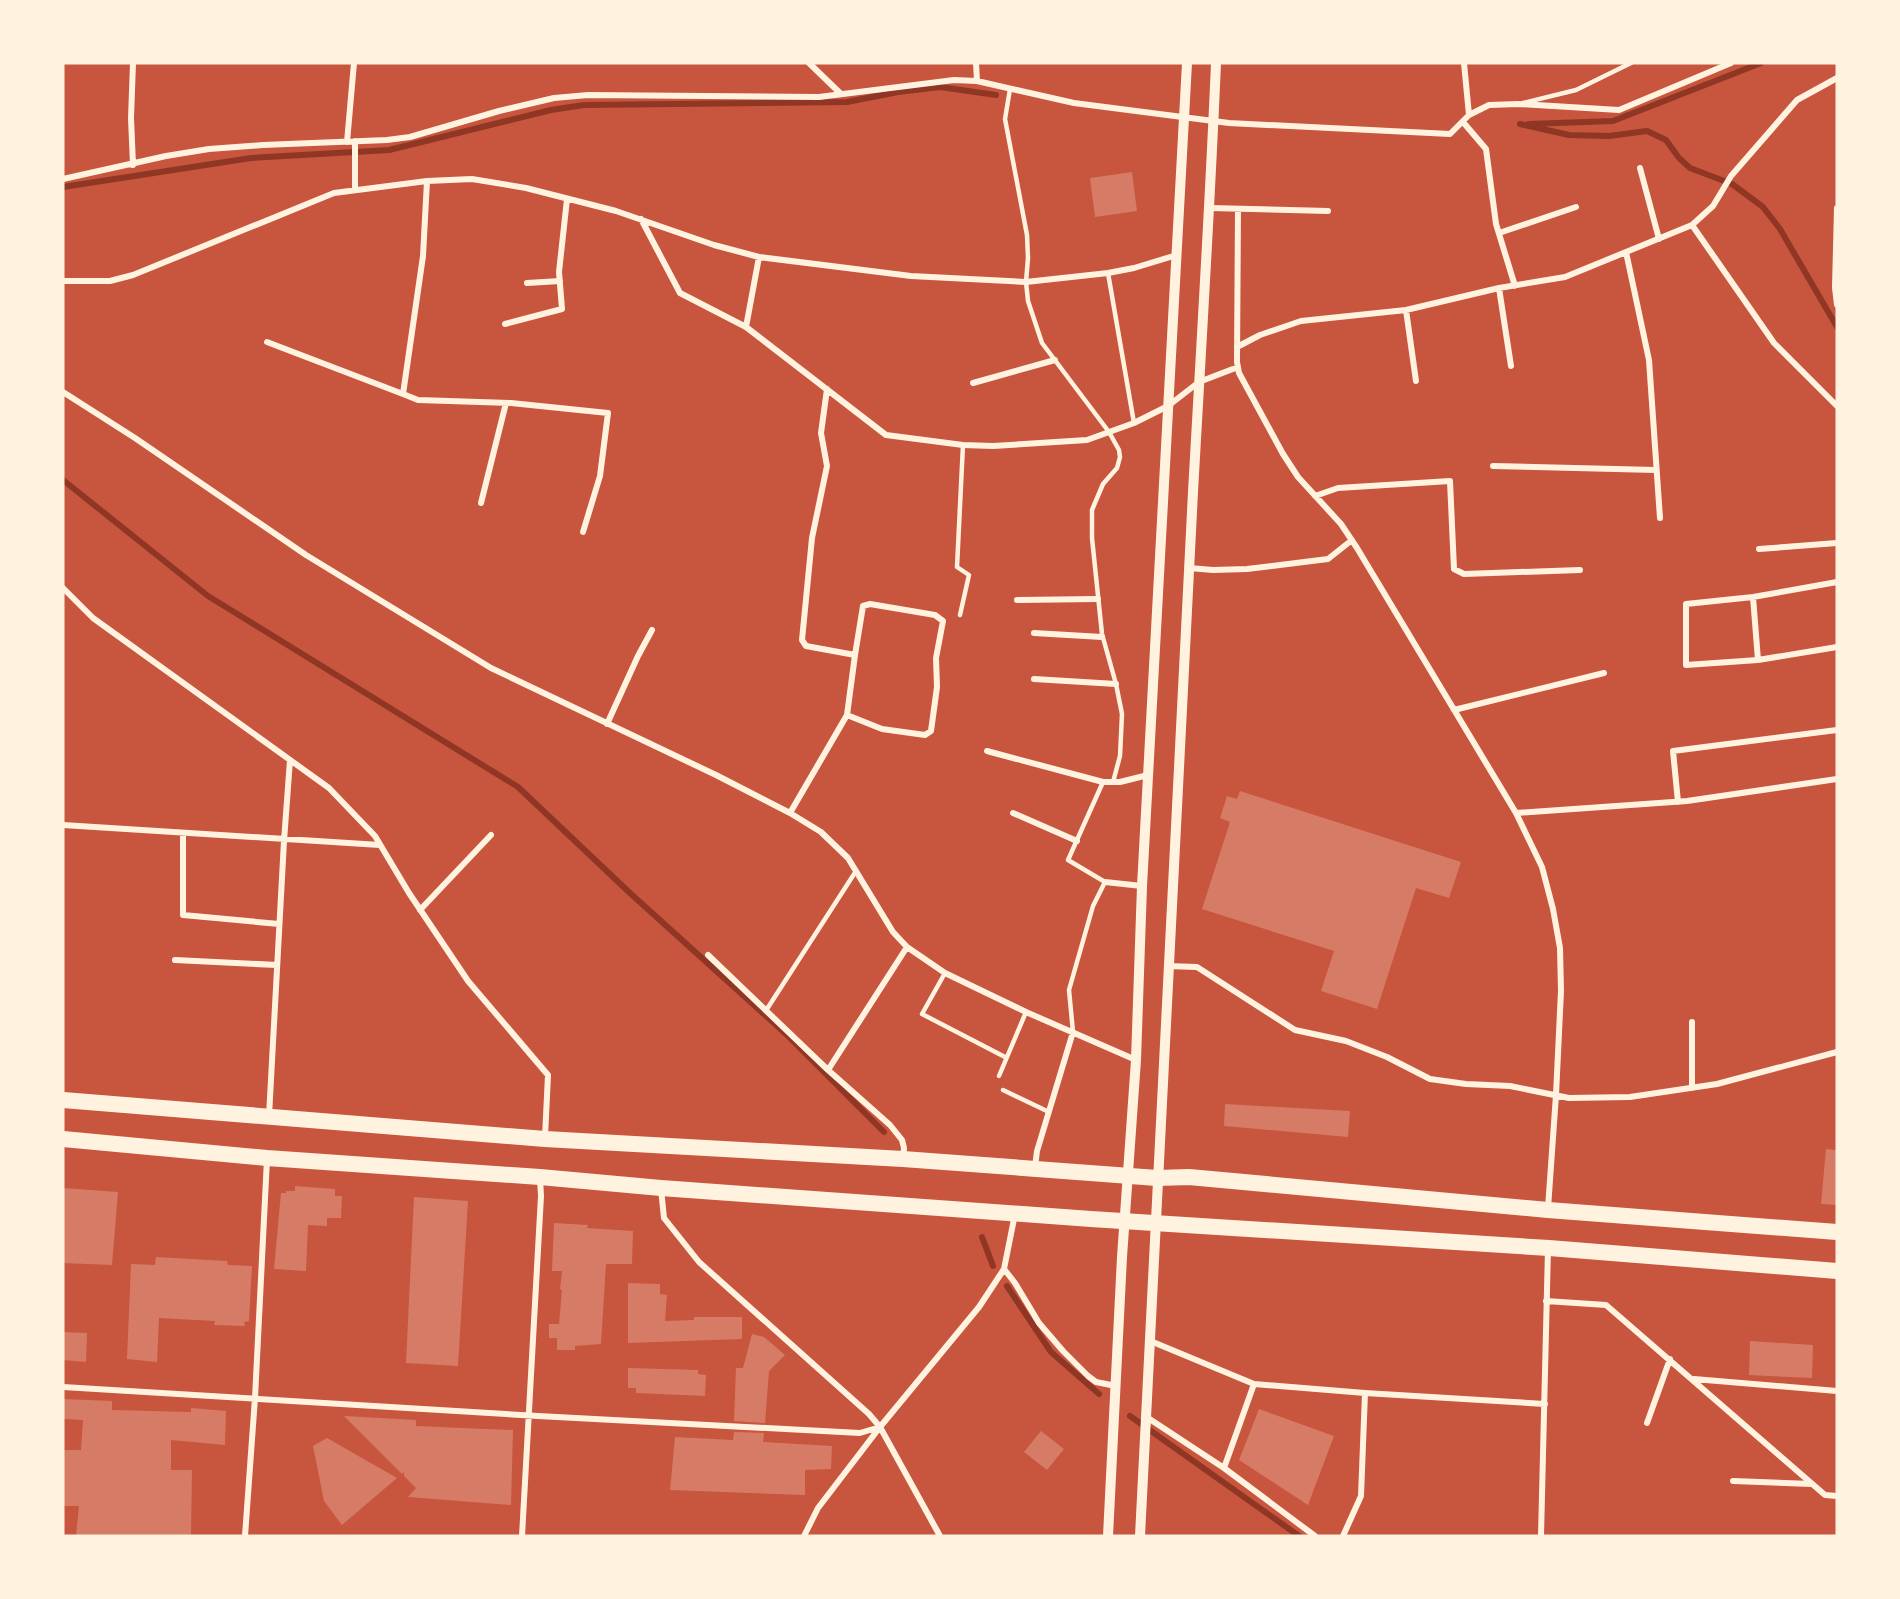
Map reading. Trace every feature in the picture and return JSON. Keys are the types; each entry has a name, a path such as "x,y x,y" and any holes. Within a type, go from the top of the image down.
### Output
{"highway":[{"path":"63,1100 545,1139 903,1159 1157,1178 1189,1177 1548,1210 1837,1232"},
{"path":"63,1139 267,1158 661,1188 1015,1214 1548,1248 1837,1271"}],"street":[{"path":"133,63 131,118 133,165"},
{"path":"347,142 354,63"},
{"path":"810,63 841,94"},
{"path":"976,63 977,81"},
{"path":"1108,1536 1136,1060 1142,886 1187,63"},
{"path":"1140,1536 1153,1223 1210,208 1216,63"},
{"path":"1464,63 1469,116"},
{"path":"63,179 209,149 387,141 410,137 499,111 554,98 588,95 819,97 933,81 977,81 1074,103 1184,118 1450,134 1469,116 1489,105 1518,104 1619,110 1731,63"},
{"path":"1237,346 1300,321 1406,310 1499,288 1565,276 1692,225 1713,206 1731,176 1797,100 1837,78"},
{"path":"1463,122 1486,149 1499,233 1515,286"},
{"path":"355,141 355,189"},
{"path":"1640,168 1659,239"},
{"path":"63,281 110,281 134,275 334,193 427,180 488,180 616,210 714,245 759,257 911,276 1026,282 1108,273 1177,255"},
{"path":"403,394 423,256 427,180"},
{"path":"505,324 562,309 560,280 567,199"},
{"path":"1499,233 1576,207"},
{"path":"1210,208 1328,212"},
{"path":"1837,208 1835,288 1837,305"},
{"path":"1238,209 1237,346 1239,373 1298,477 1341,524 1352,540 1516,813 1542,867 1560,948 1561,991 1548,1210"},
{"path":"641,219 680,293 746,327 886,435 963,445 993,446 1087,440 1134,423 1168,406 1199,382 1238,367"},
{"path":"1692,225 1774,343 1837,406"},
{"path":"1626,252 1650,360 1660,518"},
{"path":"746,327 759,257"},
{"path":"528,283 560,280"},
{"path":"1499,288 1511,366"},
{"path":"1406,310 1416,381"},
{"path":"267,342 418,400 506,403 608,413 600,476 583,532"},
{"path":"973,382 1055,360"},
{"path":"827,389 821,433 827,466 812,538 802,640 806,646 855,655"},
{"path":"63,392 135,438 306,555 481,662 716,775 790,813 821,832 848,858 893,932 907,947 945,973 1026,1012 1136,1060"},
{"path":"481,503 506,403"},
{"path":"1493,466 1656,470"},
{"path":"1316,496 1338,488 1450,481 1454,569 1464,574 1580,570"},
{"path":"1189,568 1247,569 1328,559 1352,540"},
{"path":"1759,549 1837,543"},
{"path":"1837,582 1754,597 1686,604 1686,664 1758,660 1837,647"},
{"path":"63,588 93,618 329,788 375,836 420,910 468,981 549,1074 545,1139"},
{"path":"1754,597 1758,660"},
{"path":"1017,600 1098,599"},
{"path":"790,813 847,715 862,606 870,604 935,615 943,621 936,658 937,687 931,730 925,735 882,729 847,715"},
{"path":"607,724 652,630"},
{"path":"1034,633 1102,637"},
{"path":"1454,710 1604,673"},
{"path":"1034,679 1116,684"},
{"path":"1678,802 1673,752 1837,730"},
{"path":"987,752 1103,782 1148,775"},
{"path":"269,1117 290,760"},
{"path":"1516,813 1678,802 1837,779"},
{"path":"1013,813 1077,841"},
{"path":"63,825 284,841 380,845"},
{"path":"183,833 183,915 279,924"},
{"path":"420,910 490,835"},
{"path":"1105,882 1142,886"},
{"path":"828,1070 907,947"},
{"path":"708,955 828,1070 890,1125 902,1140 903,1159"},
{"path":"176,960 277,965"},
{"path":"1167,966 1197,967 1295,1030 1346,1041 1387,1057 1430,1079 1466,1084 1510,1086 1569,1098 1630,1097 1692,1088 1728,1081 1837,1052"},
{"path":"1692,1022 1692,1088"},
{"path":"1035,1168 1037,1151 1073,1032"},
{"path":"245,1536 255,1398 267,1158"},
{"path":"522,1536 541,1197 540,1177"},
{"path":"661,1188 664,1218 699,1262 869,1414 880,1427 939,1536"},
{"path":"804,1536 818,1508 880,1427 979,1308 1004,1269 1015,1214"},
{"path":"1541,1536 1548,1248"},
{"path":"1004,1269 1039,1323 1063,1351 1096,1382 1116,1386"},
{"path":"1546,1301 1606,1305 1825,1495 1837,1496"},
{"path":"1148,1340 1254,1384 1365,1394 1545,1404"},
{"path":"1647,1423 1670,1359"},
{"path":"1693,1379 1837,1391"},
{"path":"1224,1468 1254,1384"},
{"path":"63,1387 861,1432 880,1427"},
{"path":"1343,1536 1360,1496 1365,1394"},
{"path":"1145,1416 1224,1468 1315,1536"},
{"path":"1733,1481 1812,1484"}],"lane":[{"path":"1518,104 1576,90 1631,63"},
{"path":"1010,88 1005,119 1027,235 1028,301 1042,343 1109,432 1119,450 1117,468 1103,484 1092,510 1092,538 1102,637 1122,714 1120,756 1113,782"},
{"path":"1108,273 1134,423"},
{"path":"960,615 969,575 957,567 963,445"},
{"path":"1073,1032 1069,990 1093,906 1105,882 1068,860 1103,782"},
{"path":"767,1010 856,871"},
{"path":"945,973 922,1014 1005,1057"},
{"path":"999,1076 1005,1057 1026,1012"},
{"path":"1004,1090 1049,1112"}],"building":[{"path":"1132,172 1137,211 1095,217 1090,178"},
{"path":"1240,791 1461,862 1449,898 1416,888 1377,1009 1321,991 1334,951 1202,909 1230,822 1220,818 1227,796 1237,799"},
{"path":"1225,1104 1350,1111 1348,1137 1224,1126"},
{"path":"1826,1149 1837,1150 1837,1205 1821,1204"},
{"path":"295,1186 335,1189 335,1196 342,1196 341,1218 327,1218 327,1226 308,1225 306,1271 274,1269 281,1193 295,1191"},
{"path":"63,1188 118,1192 112,1265 63,1263"},
{"path":"414,1197 468,1201 458,1366 406,1363"},
{"path":"554,1223 633,1231 632,1264 606,1264 601,1344 575,1346 575,1350 557,1350 557,1338 549,1338 549,1324 559,1324 562,1290 560,1289 562,1271 552,1271"},
{"path":"156,1257 227,1261 228,1265 252,1266 249,1321 244,1322 245,1326 214,1325 215,1321 159,1318 157,1362 127,1359 131,1264 155,1265"},
{"path":"628,1283 660,1284 660,1294 667,1295 665,1321 694,1320 694,1317 742,1317 742,1339 628,1343"},
{"path":"63,1332 87,1333 86,1362 63,1360"},
{"path":"752,1334 764,1337 785,1355 769,1371 765,1423 734,1421 736,1368 743,1368"},
{"path":"1750,1341 1813,1345 1812,1378 1749,1375"},
{"path":"628,1368 698,1370 698,1374 706,1375 705,1396 636,1393 636,1388 628,1388"},
{"path":"63,1399 112,1401 112,1410 191,1412 191,1408 226,1411 225,1445 171,1440 171,1470 192,1470 191,1536 76,1536 79,1506 63,1506 63,1450 81,1450 83,1420 63,1419"},
{"path":"1259,1409 1334,1436 1308,1505 1239,1460"},
{"path":"344,1416 416,1420 416,1426 513,1430 511,1505 408,1497 416,1488 404,1476 404,1472 402,1474"},
{"path":"1041,1431 1064,1449 1047,1470 1024,1452"},
{"path":"734,1432 764,1433 763,1442 832,1446 831,1469 805,1470 805,1495 670,1490 675,1437 733,1440"},
{"path":"327,1438 397,1478 342,1525 324,1501 313,1446"}],"waterway":[{"path":"1529,124 1613,121 1761,63"},
{"path":"63,187 251,158 389,150 551,110 584,105 847,102 940,87 996,95"},
{"path":"1520,124 1569,135 1609,136 1647,131 1666,140 1679,158 1690,168 1732,184 1763,207 1780,229 1837,327"},
{"path":"63,480 208,596 518,787 631,894 786,1034 884,1132"},
{"path":"982,1237 993,1266"},
{"path":"1007,1286 1051,1352 1099,1394"},
{"path":"1130,1416 1299,1536"}]}
